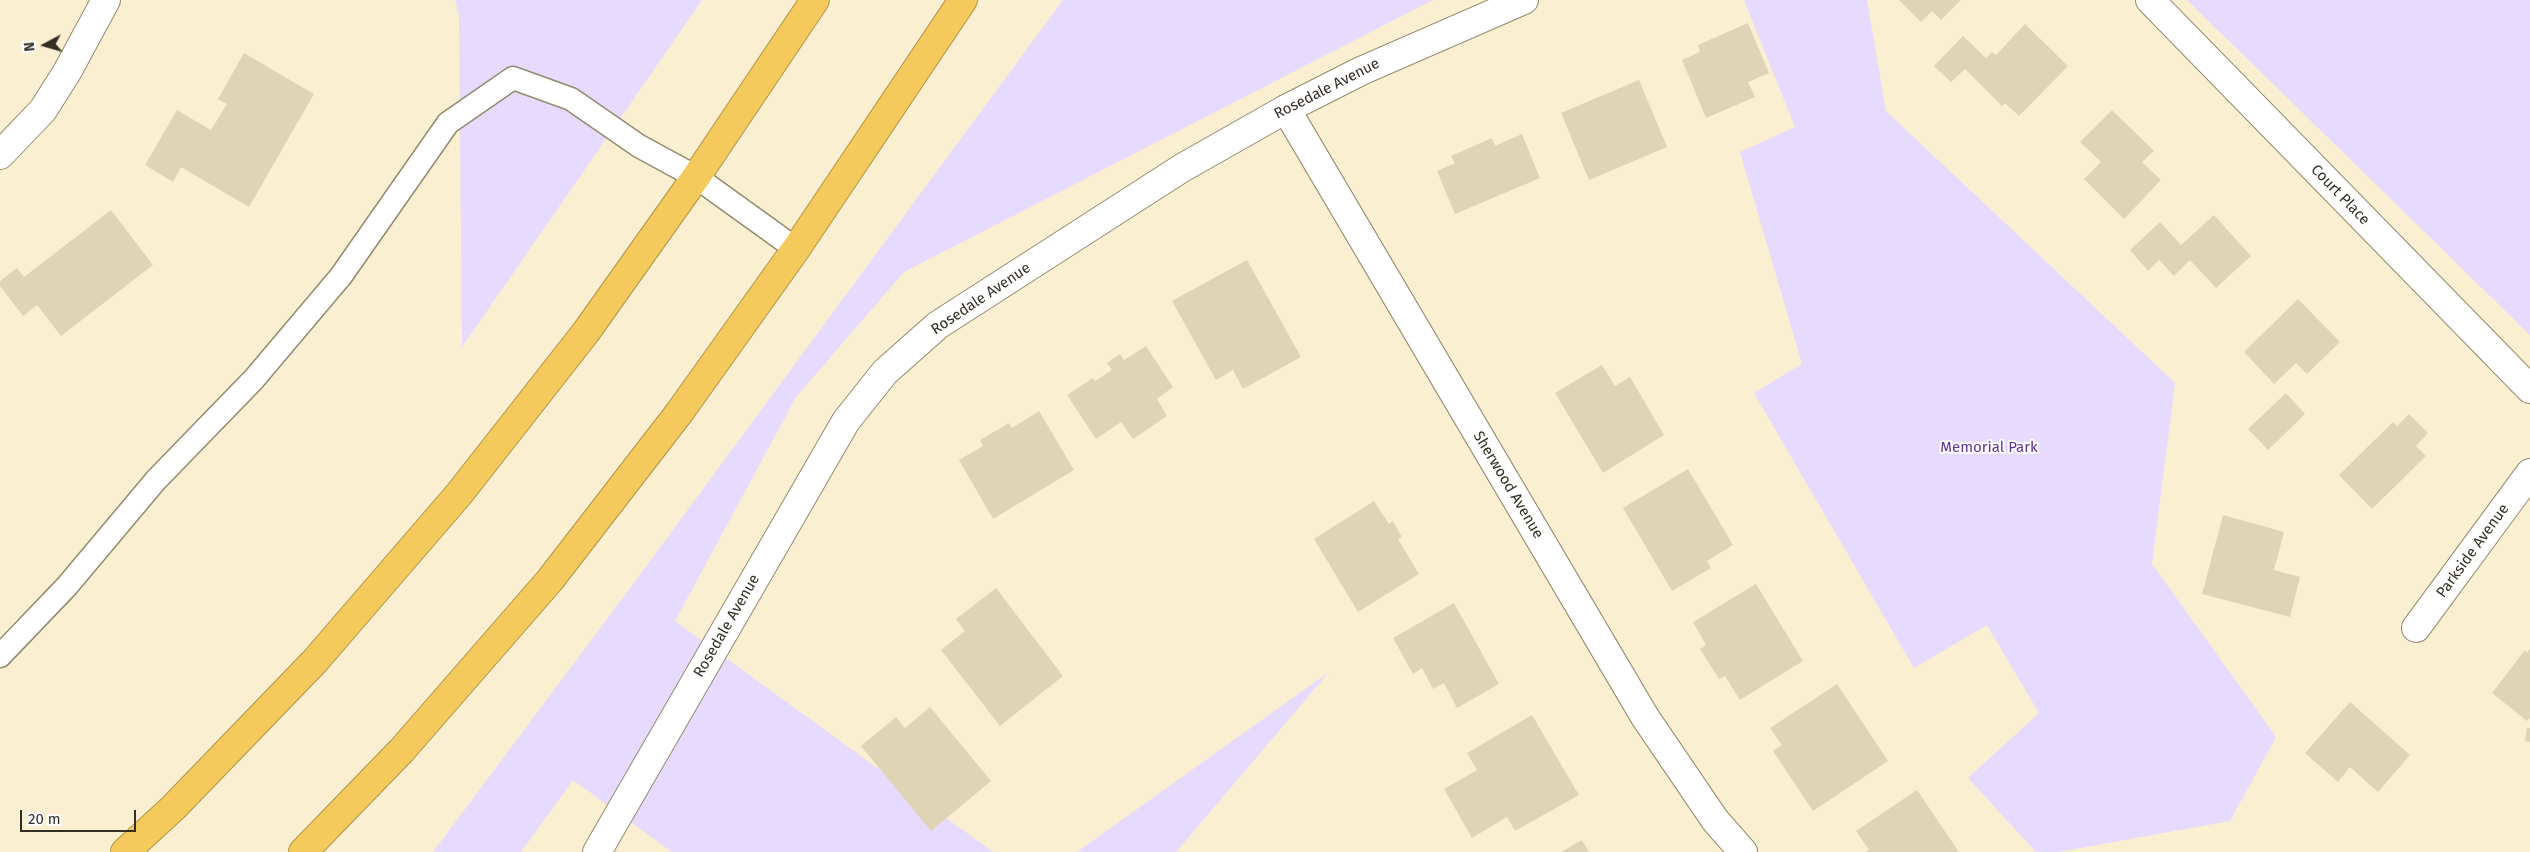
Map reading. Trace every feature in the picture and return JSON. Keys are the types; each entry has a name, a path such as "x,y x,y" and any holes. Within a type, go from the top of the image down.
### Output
{"highway":[{"path":"125,852 173,808 315,661 459,494 586,332 696,177 815,0"},
{"path":"303,852 402,750 550,580 679,413 796,249 963,0"}],"street":[{"path":"0,156 43,110 67,72 106,0"},
{"name":"Rosedale Avenue","path":"597,852 846,421 885,372 938,325 1182,168 1286,109 1361,71 1524,0"},
{"name":"Court Place","path":"2150,0 2530,389"},
{"name":"Sherwood Avenue","path":"1286,109 1645,717 1715,820 1743,852"},
{"name":"Parkside Avenue","path":"2416,628 2530,473"}],"lane":[{"path":"0,656 67,586 156,480 254,378 328,291 448,124 513,78 571,99 639,146 696,177 796,249"}],"green space":[{"path":"455,0 702,0 462,347 459,15"},
{"path":"1063,0 1433,0 904,272 796,397 675,621 993,852 672,852 573,780 521,852 433,852 628,591"},
{"name":"Memorial Park","path":"1744,0 1867,0 1886,111 2175,383 2152,564 2276,737 2230,821 2058,852 2036,852 1968,778 2039,713 1987,625 1914,668 1754,393 1802,364 1740,152 1795,127"},
{"path":"2187,0 2530,0 2530,335"},
{"path":"1329,672 1176,852 1077,852"}],"building":[{"path":"1899,0 1961,0 1941,20 1932,11 1921,22"},
{"path":"1748,23 1769,73 1748,82 1755,97 1706,118 1682,60 1700,52 1698,45"},
{"path":"2025,24 2068,66 2019,116 2005,103 2002,106 1965,69 1951,82 1934,66 1963,36 1986,58 1992,52 1996,55"},
{"path":"244,53 314,94 249,207 181,167 173,182 145,165 177,110 211,130 227,104 218,99"},
{"path":"1639,80 1667,147 1589,180 1561,113"},
{"path":"2112,110 2154,151 2142,162 2161,180 2124,219 2084,179 2101,162 2080,142"},
{"path":"1522,134 1540,178 1455,214 1437,171 1455,163 1451,156 1492,138 1495,146"},
{"path":"111,210 153,265 61,336 37,305 23,316 0,286 0,281 17,268 24,277"},
{"path":"2214,215 2251,256 2216,288 2190,260 2174,276 2159,260 2148,271 2130,250 2160,222 2181,245"},
{"path":"1247,260 1301,357 1243,389 1233,370 1216,380 1172,301"},
{"path":"2298,299 2340,342 2307,374 2296,363 2274,384 2244,352"},
{"path":"1146,346 1173,387 1157,399 1167,416 1133,439 1121,422 1096,439 1067,395 1093,378 1095,381 1112,370 1107,363 1120,354 1124,360"},
{"path":"1602,365 1615,386 1630,377 1664,435 1603,473 1555,393"},
{"path":"2286,393 2305,414 2268,450 2248,429"},
{"path":"1039,411 1074,470 993,519 959,460 983,446 980,440 1009,423 1012,428"},
{"path":"2409,414 2428,433 2416,446 2426,456 2372,509 2339,475 2393,422 2397,426"},
{"path":"1688,469 1733,545 1707,561 1711,568 1672,591 1623,508"},
{"path":"1374,501 1389,524 1393,521 1402,537 1398,539 1419,574 1358,612 1314,539"},
{"path":"2223,515 2284,532 2274,570 2300,577 2290,617 2202,594"},
{"path":"1756,584 1803,661 1740,700 1725,676 1719,679 1700,649 1706,645 1693,622"},
{"path":"996,588 1063,676 1000,726 941,650 965,631 956,619"},
{"path":"1454,603 1499,684 1457,708 1444,683 1433,689 1422,668 1413,674 1393,638"},
{"path":"2530,649 2530,718 2527,721 2492,693 2525,650 2527,653"},
{"path":"1837,684 1888,761 1813,811 1773,751 1782,745 1770,728"},
{"path":"2350,702 2410,755 2378,792 2350,767 2338,782 2305,753"},
{"path":"930,707 991,781 931,831 861,746 896,717 905,728"},
{"path":"1532,715 1579,795 1515,831 1507,817 1472,838 1444,789 1477,770 1467,753"},
{"path":"2527,728 2530,728 2530,742 2525,741"},
{"path":"1917,790 1959,852 1865,852 1869,850 1856,831"},
{"path":"1582,840 1589,852 1561,852"}]}
